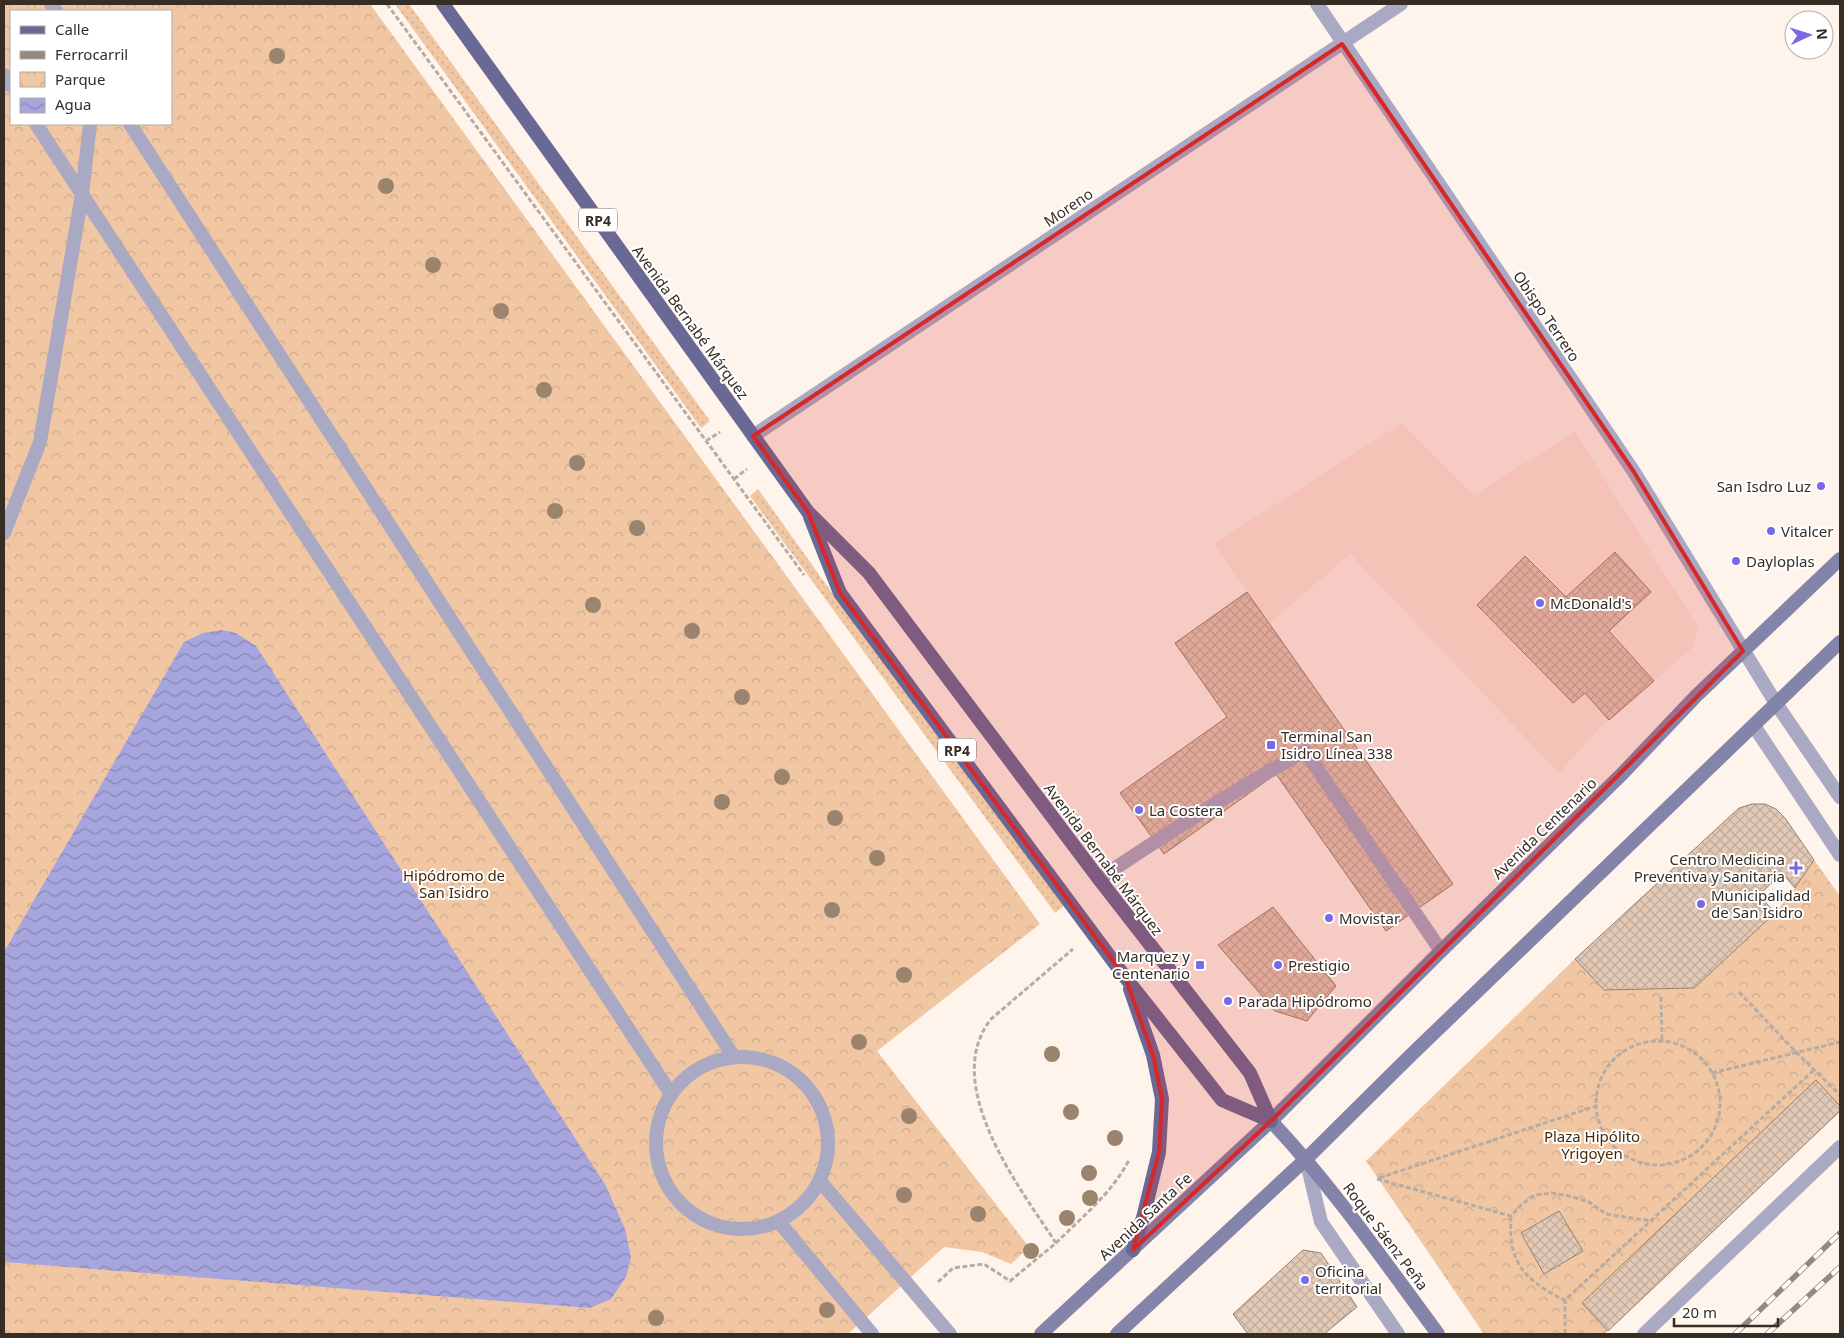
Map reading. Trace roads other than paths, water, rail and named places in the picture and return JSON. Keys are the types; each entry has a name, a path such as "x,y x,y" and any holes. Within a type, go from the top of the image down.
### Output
{"main road":[{"name":"Avenida Bernabé Márquez","path":"443,4 808,512 869,573 1099,879 1250,1073 1271,1121"},
{"name":"Avenida Bernabé Márquez","path":"808,512 840,593 1125,976 1222,1100 1271,1121"},
{"name":"Avenida Centenario","path":"1271,1121 1622,774 1696,696 1840,559"},
{"path":"1117,1334 1306,1159 1410,1056 1777,705 1840,642"},
{"path":"1125,976 1153,1055 1162,1099 1160,1152 1133,1250"},
{"name":"Roque Sáenz Peña","path":"1271,1121 1344,1205 1438,1334"},
{"name":"Avenida Santa Fe","path":"1041,1334 1271,1121"}],"street":[{"name":"Obispo Terrero","path":"1316,4 1634,472 1777,705 1840,797"},
{"name":"Moreno","path":"753,436 1401,4"},
{"path":"37,125 671,1094"},
{"path":"4,533 40,442 82,194 90,125"},
{"path":"131,125 734,1057"},
{"path":"1754,726 1840,855"},
{"path":"1099,879 1157,840 1260,776 1305,751 1441,951"},
{"path":"734,1057 756,1058 786,1068 810,1089 825,1118 828,1150 820,1181 803,1206 779,1222 748,1230 716,1226 688,1211 667,1186 657,1156 658,1123 671,1094 694,1071 734,1057"},
{"path":"1644,1334 1840,1148"},
{"name":"Roque Sáenz Peña","path":"1306,1159 1322,1222 1398,1334"},
{"path":"820,1181 950,1334"},
{"path":"779,1222 872,1334"}],"water":[{"path":"222,630 236,633 256,646 606,1186 625,1229 631,1258 626,1277 611,1299 590,1308 4,1262 4,952 184,642 203,633"}],"railway":[{"path":"1735,1334 1840,1233"},
{"path":"1767,1334 1840,1267"}],"place":[{"name":"San Isdro Luz","path":"1821,486"},
{"name":"Vitalcer","path":"1771,531"},
{"name":"Dayloplas","path":"1736,561"},
{"name":"McDonald's","path":"1540,603"},
{"name":"Terminal San Isidro Línea 338","path":"1271,745"},
{"name":"La Costera","path":"1139,810"},
{"name":"Centro Medicina Preventiva y Sanitaria","path":"1796,868"},
{"name":"Municipalidad de San Isidro","path":"1701,904"},
{"name":"Movistar","path":"1329,918"},
{"name":"Marquez y Centenario","path":"1200,965"},
{"name":"Prestigio","path":"1278,965"},
{"name":"Parada Hipódromo","path":"1228,1001"},
{"name":"Oficina territorial","path":"1305,1280"}],"park label":[{"name":"Hipódromo de San Isidro","path":"454,884"},
{"name":"Plaza Hipólito Yrigoyen","path":"1592,1144"}]}
